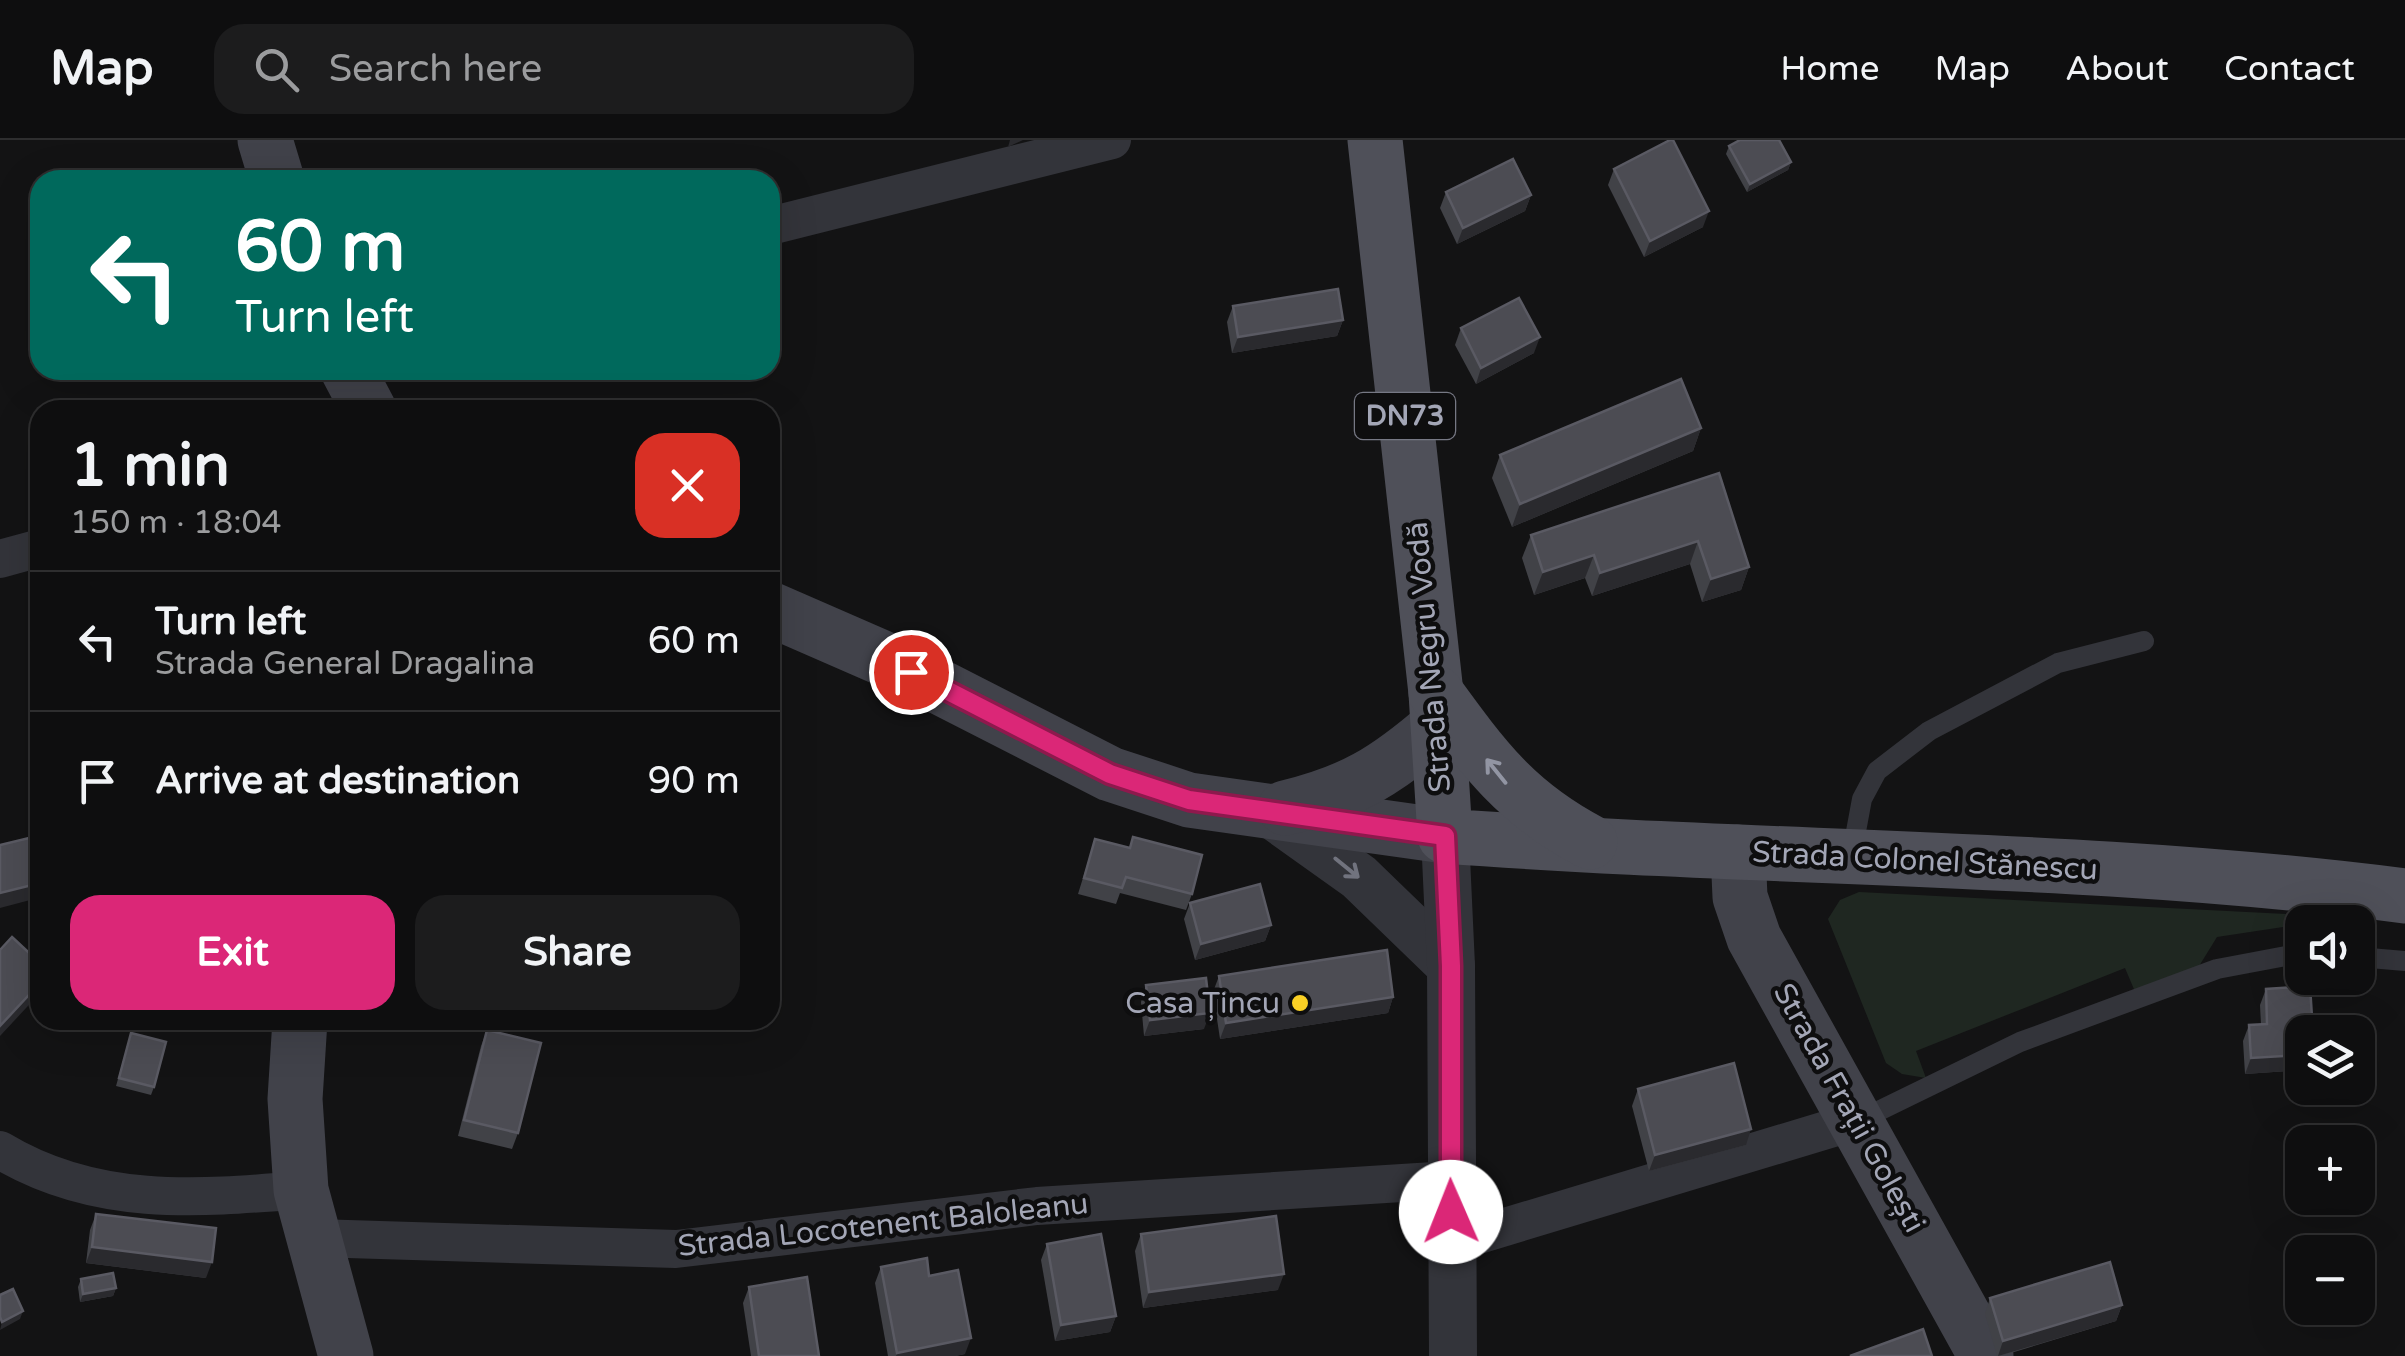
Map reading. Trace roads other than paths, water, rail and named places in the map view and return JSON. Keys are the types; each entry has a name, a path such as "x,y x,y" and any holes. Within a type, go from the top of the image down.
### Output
{"main road":[{"path":"265,140 275,170"},
{"name":"Strada Negru Vodă","path":"1375,140 1437,709 1445,836"},
{"path":"780,613 887,660 1110,774 1189,800 1445,836"},
{"path":"1268,812 1359,786 1392,766 1437,709 1503,781 1544,818 1602,848"},
{"name":"Strada Colonel Stănescu","path":"1445,836 1602,848 1851,856 2267,878 2405,896"},
{"name":"Strada Frații Golești","path":"1738,852 1740,898 1754,938 1986,1356"},
{"path":"299,1030 295,1100 308,1214 346,1356"}],"street":[{"path":"780,223 1034,151 1112,140"},
{"path":"0,559 30,551"},
{"path":"1268,812 1358,877 1451,966"},
{"name":"Strada Negru Vodă","path":"1445,836 1451,966 1454,1356"},
{"path":"1452,1243 1856,1122"},
{"name":"Strada Locotenent Baloleanu","path":"0,1150 22,1163 95,1190 676,1249 1037,1206 1450,1180"}],"lane":[{"path":"1851,856 1862,799 1877,771 1928,731 2058,664 2144,641"},
{"path":"1856,1122 2020,1042 2217,969 2285,957"},
{"path":"2375,958 2405,961"}],"place":[{"name":"Casa Țincu","path":"1300,1003"}]}
